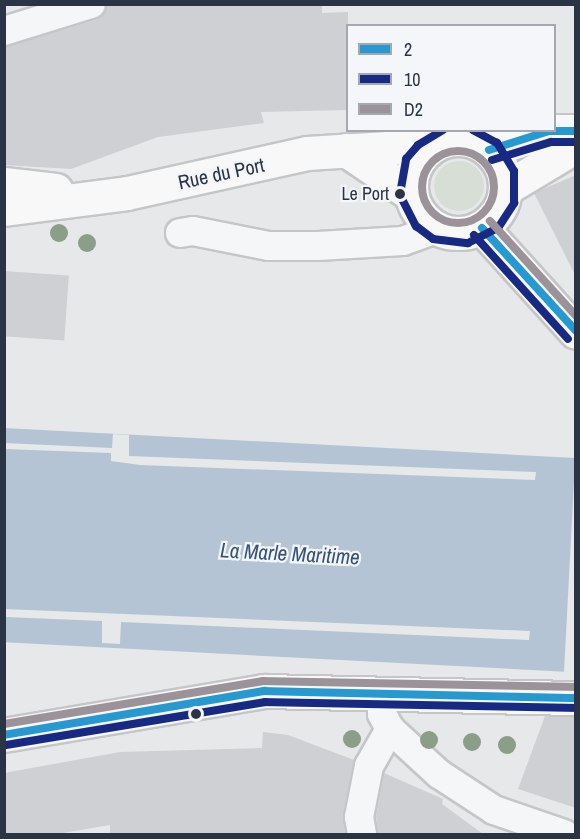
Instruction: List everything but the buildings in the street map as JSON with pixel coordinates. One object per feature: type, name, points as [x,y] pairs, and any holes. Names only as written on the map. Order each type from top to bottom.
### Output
[{"type":"main road","points":[[556,131],[576,131]]},
{"type":"main road","points":[[489,150],[546,132]]},
{"type":"main road","points":[[346,150],[411,194],[424,220],[436,229],[459,233],[482,228],[499,211],[506,188],[498,160],[489,150],[463,139],[435,145],[415,165],[411,194]]},
{"type":"main road","name":"Rue du Port","points":[[4,209],[97,197],[308,153],[435,145]]},
{"type":"main road","points":[[506,188],[576,146]]},
{"type":"main road","name":"Rue du Port","points":[[4,184],[97,197]]},
{"type":"main road","points":[[482,228],[576,332]]},
{"type":"main road","points":[[4,735],[264,691],[576,698]]},
{"type":"street","points":[[4,31],[91,4]]},
{"type":"street","points":[[180,233],[193,231],[269,246],[318,246],[403,241],[436,229]]},
{"type":"street","points":[[381,692],[382,714],[390,729],[439,774],[494,810],[564,834]]},
{"type":"street","points":[[362,834],[358,818],[369,766],[390,729]]},
{"type":"shaded area","points":[[459,161],[477,168],[484,186],[477,204],[459,211],[441,204],[434,186],[441,168]]},
{"type":"water","name":"La Marle Maritime","points":[[4,428],[575,458],[564,672],[4,642]]},
{"type":"pier","points":[[113,434],[129,435],[129,456],[536,472],[535,480],[140,465],[111,461],[111,453],[5,449],[5,443],[112,448]]},
{"type":"pier","points":[[5,609],[530,631],[529,640],[121,622],[120,644],[102,643],[102,621],[5,617]]},
{"type":"transit line","name":"2","points":[[556,131],[576,131]]},
{"type":"transit line","name":"10","points":[[400,194],[406,159],[418,145],[440,132]]},
{"type":"transit line","name":"10","points":[[401,197],[416,226],[433,239],[468,243],[498,228],[514,203],[514,171],[497,143],[477,132]]},
{"type":"transit line","name":"2","points":[[489,150],[546,132]]},
{"type":"transit line","name":"10","points":[[492,160],[551,142],[576,142]]},
{"type":"transit line","name":"D2","points":[[458,151],[478,157],[488,167],[494,187],[488,207],[478,217],[458,223],[438,217],[428,207],[422,187],[428,167],[438,157],[458,151]]},
{"type":"transit line","name":"D2","points":[[490,221],[576,316]]},
{"type":"transit line","name":"2","points":[[482,228],[576,331]]},
{"type":"transit line","name":"10","points":[[474,235],[568,339]]},
{"type":"transit line","name":"D2","points":[[4,724],[263,681],[576,687]]},
{"type":"transit line","name":"2","points":[[4,735],[264,691],[576,698]]},
{"type":"transit line","name":"10","points":[[6,745],[265,702],[576,708]]},
{"type":"place","name":"Le Port","points":[[400,194]]}]
